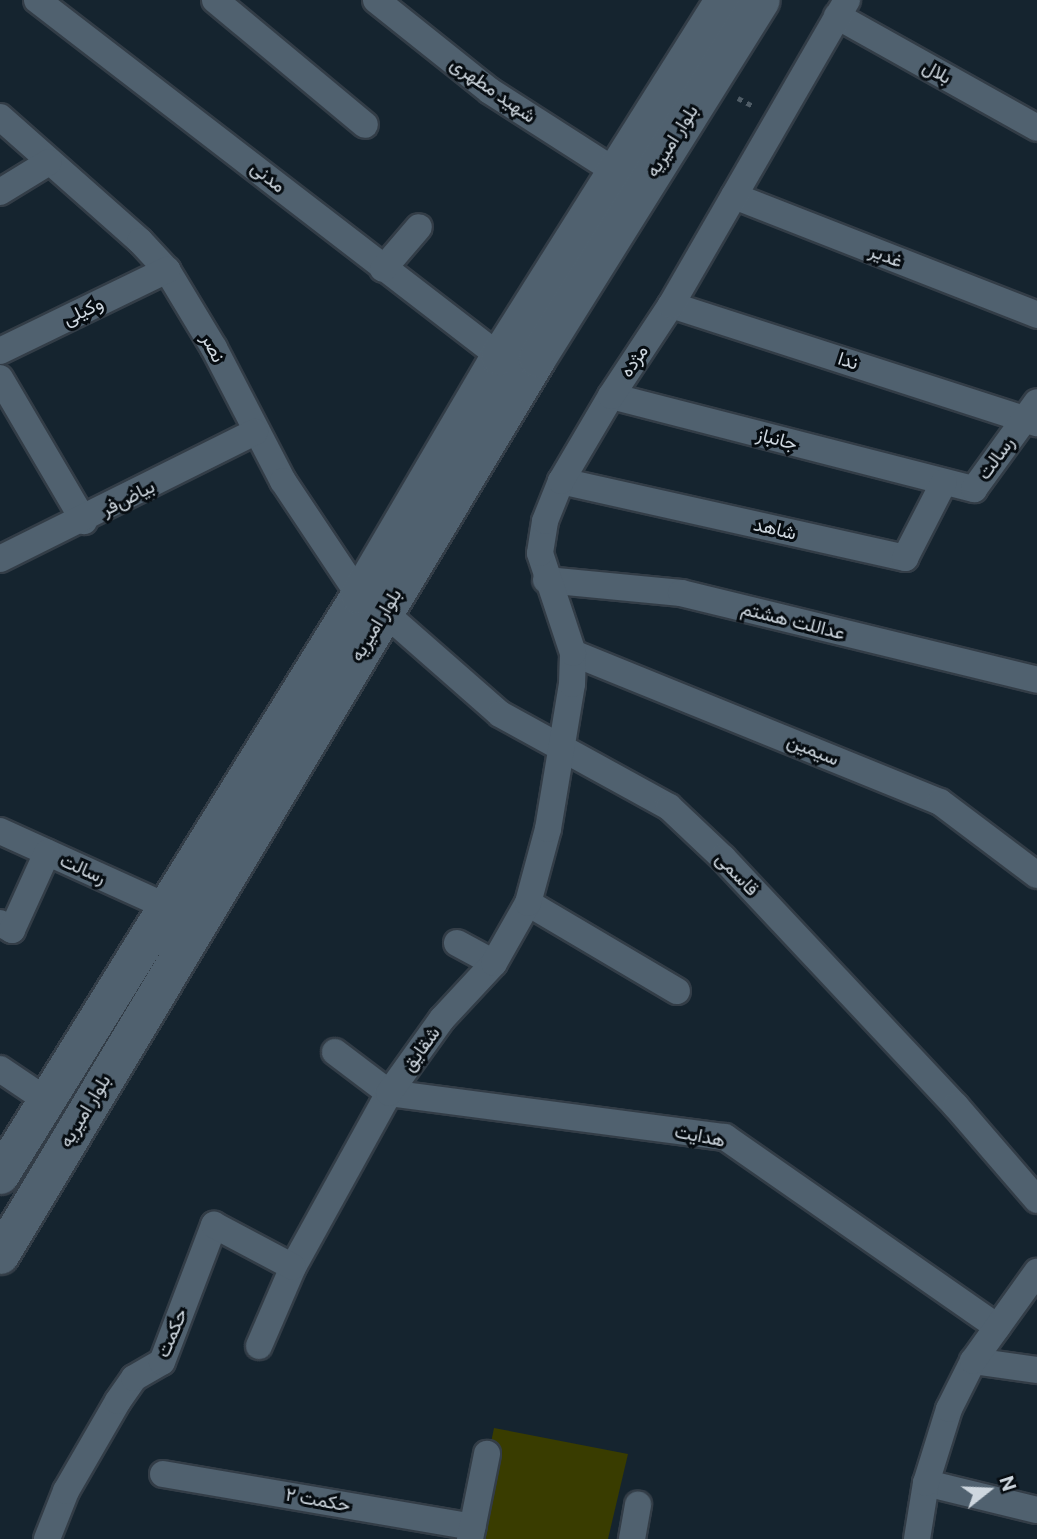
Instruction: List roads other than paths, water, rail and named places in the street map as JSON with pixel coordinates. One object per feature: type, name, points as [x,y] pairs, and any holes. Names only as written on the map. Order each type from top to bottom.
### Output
[{"type":"street","name":"مدنی","points":[[37,0],[499,356]]},
{"type":"street","points":[[215,0],[365,125]]},
{"type":"street","name":"شهید مطهری","points":[[376,0],[490,91],[616,172]]},
{"type":"street","name":"بلوار امیریه","points":[[0,1175],[165,906],[372,603],[761,0]]},
{"type":"street","name":"بلوار امیریه","points":[[0,1255],[372,603],[499,356],[616,172],[711,4]]},
{"type":"street","name":"مژده","points":[[561,749],[569,716],[573,653],[546,580],[540,541],[561,481],[611,396],[671,305],[842,8]]},
{"type":"street","name":"بلال","points":[[842,8],[1037,128]]},
{"type":"street","name":"نصر","points":[[0,117],[140,241],[167,270],[214,348],[255,432],[372,603]]},
{"type":"street","points":[[0,192],[49,162]]},
{"type":"street","name":"غدیر","points":[[734,197],[1037,315]]},
{"type":"street","points":[[383,269],[419,227]]},
{"type":"street","name":"وکیلی","points":[[0,351],[167,270]]},
{"type":"street","name":"ندا","points":[[671,305],[1033,414]]},
{"type":"street","points":[[5,395],[83,521]]},
{"type":"street","name":"جانباز","points":[[611,396],[944,482]]},
{"type":"street","name":"رسالت","points":[[944,482],[974,489],[1033,414]]},
{"type":"street","name":"بیاض‌فر","points":[[0,559],[83,521],[255,432]]},
{"type":"street","name":"شاهد","points":[[561,481],[905,558],[944,482]]},
{"type":"street","name":"عداللت هشتم","points":[[546,580],[681,593],[1037,680]]},
{"type":"street","name":"قاسمی","points":[[372,603],[500,715],[561,749],[605,768],[669,807],[723,858],[956,1106],[1037,1200]]},
{"type":"street","name":"سیمین","points":[[573,653],[940,802],[1037,875]]},
{"type":"street","name":"شقایق","points":[[259,1346],[293,1267],[389,1093],[442,1019],[494,963],[528,903],[548,829],[561,749]]},
{"type":"street","name":"رسالت","points":[[0,831],[165,906]]},
{"type":"street","points":[[0,923],[12,930],[47,853]]},
{"type":"street","points":[[528,903],[677,991]]},
{"type":"street","points":[[457,943],[494,963]]},
{"type":"street","points":[[335,1052],[389,1093]]},
{"type":"street","points":[[0,1069],[46,1100]]},
{"type":"street","name":"هدایت","points":[[389,1093],[725,1138],[997,1327]]},
{"type":"street","name":"حکمت","points":[[47,1539],[66,1491],[118,1401],[134,1378],[162,1362],[214,1225],[293,1267]]},
{"type":"street","points":[[917,1539],[926,1483],[949,1409],[973,1360],[1037,1272]]},
{"type":"street","points":[[973,1360],[1037,1370]]},
{"type":"street","points":[[472,1533],[488,1454]]},
{"type":"street","name":"حکمت ۲","points":[[163,1474],[472,1533]]},
{"type":"street","points":[[926,1483],[1037,1510]]},
{"type":"street","points":[[632,1539],[638,1505]]}]
